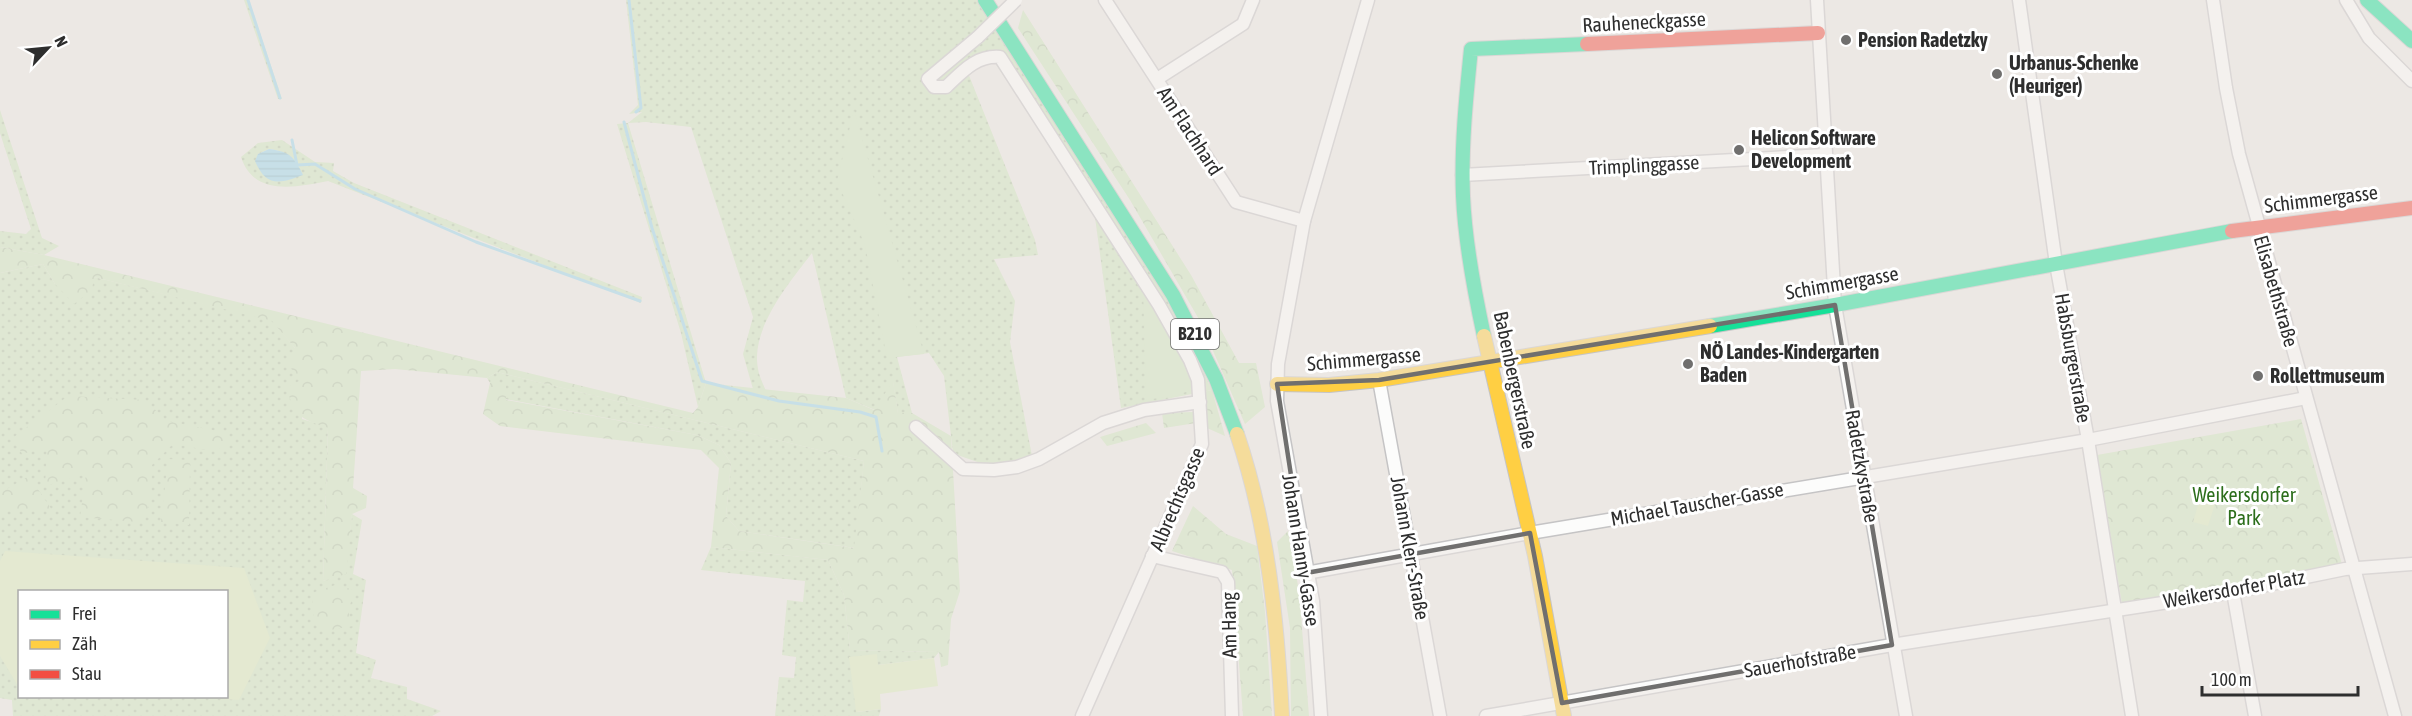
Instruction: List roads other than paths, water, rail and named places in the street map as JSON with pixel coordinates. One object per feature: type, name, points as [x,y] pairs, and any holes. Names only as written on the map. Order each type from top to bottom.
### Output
[{"type":"street","name":"B210","points":[[985,0],[1166,282],[1199,342],[1219,387],[1244,457],[1266,548],[1276,615],[1282,716]]},
{"type":"street","name":"Albrechtsgasse","points":[[1016,0],[978,37],[928,79],[934,87],[946,87],[967,66],[987,56],[1000,57],[1160,305],[1190,360],[1198,380],[1202,444],[1082,716]]},
{"type":"street","name":"Am Flachhard","points":[[1105,0],[1236,202],[1304,221]]},
{"type":"street","points":[[1157,79],[1243,24],[1253,0]]},
{"type":"street","points":[[1277,384],[1285,319],[1304,221],[1368,0]]},
{"type":"street","name":"Radetzkystraße","points":[[1817,0],[1835,305],[1906,716]]},
{"type":"street","name":"Habsburgerstraße","points":[[2019,0],[2056,264],[2088,440],[2132,716]]},
{"type":"street","name":"Elisabethstraße","points":[[2213,0],[2236,143],[2395,716]]},
{"type":"street","points":[[2346,0],[2358,22],[2380,50],[2412,81]]},
{"type":"street","points":[[2358,22],[2372,2],[2412,41]]},
{"type":"street","name":"Rauheneckgasse","points":[[1471,49],[1818,33]]},
{"type":"street","name":"Babenbergerstraße","points":[[1471,49],[1463,129],[1462,175],[1465,218],[1488,362],[1530,533],[1563,709]]},
{"type":"street","name":"Trimplinggasse","points":[[1462,175],[1825,155]]},
{"type":"street","name":"Schimmergasse","points":[[1277,384],[1329,385],[1379,380],[1835,305],[2258,226],[2412,208]]},
{"type":"street","name":"Johann Klerr-Straße","points":[[1379,380],[1440,716]]},
{"type":"street","name":"Johann Hanny-Gasse","points":[[1277,384],[1277,401],[1312,601],[1321,716]]},
{"type":"street","points":[[2088,440],[2306,398]]},
{"type":"street","points":[[916,427],[963,469],[994,470],[1017,467],[1039,459],[1103,423],[1144,410],[1200,402]]},
{"type":"street","name":"Michael Tauscher-Gasse","points":[[1306,573],[1864,476],[2088,440]]},
{"type":"street","name":"Am Hang","points":[[1152,556],[1222,572],[1228,582],[1232,716]]},
{"type":"street","points":[[2354,569],[2412,564]]},
{"type":"street","name":"Weikersdorfer Platz","points":[[2115,609],[2233,592],[2354,569]]},
{"type":"street","points":[[2233,592],[2255,716]]},
{"type":"street","name":"Sauerhofstraße","points":[[1486,716],[1563,709],[1892,645],[2115,609]]},
{"type":"water","points":[[269,149],[291,156],[303,175],[280,181],[269,179],[255,161],[258,154]]},
{"type":"waterway","points":[[248,0],[280,98]]},
{"type":"waterway","points":[[629,0],[641,108],[636,112]]},
{"type":"waterway","points":[[624,122],[652,228],[702,381],[779,401],[860,412],[876,417],[882,451]]},
{"type":"waterway","points":[[292,140],[297,165],[315,164],[355,189],[476,242],[640,301]]},
{"type":"place","name":"Pension Radetzky","points":[[1846,40]]},
{"type":"place","name":"Urbanus-Schenke (Heuriger)","points":[[1997,74]]},
{"type":"place","name":"Helicon Software Development","points":[[1739,150]]},
{"type":"place","name":"NÖ Landes-Kindergarten Baden","points":[[1688,364]]},
{"type":"place","name":"Rollettmuseum","points":[[2258,376]]},
{"type":"park label","name":"Weikersdorfer Park","points":[[2244,506]]}]
